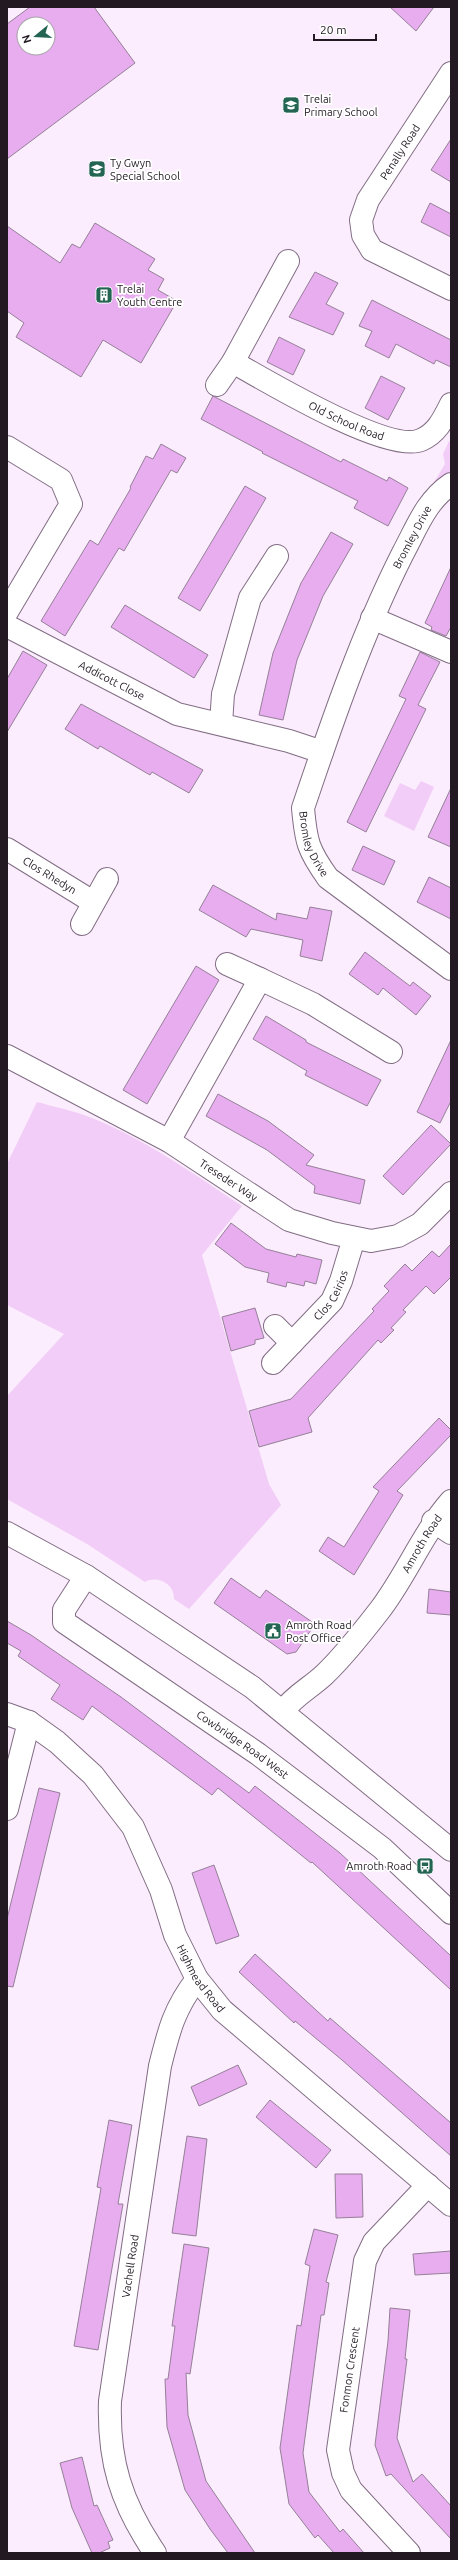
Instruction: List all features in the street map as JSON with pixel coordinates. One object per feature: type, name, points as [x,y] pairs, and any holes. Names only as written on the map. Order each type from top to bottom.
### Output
[{"type":"main road","name":"Penally Road","points":[[451,73],[368,200],[361,220],[363,235],[372,250],[451,289]]},
{"type":"main road","points":[[217,385],[233,362],[288,261]]},
{"type":"main road","name":"Old School Road","points":[[233,362],[320,411],[398,442],[420,441],[438,429],[451,404]]},
{"type":"main road","points":[[7,447],[61,480],[71,504],[7,612]]},
{"type":"main road","name":"Bromley Drive","points":[[451,484],[428,505],[372,618],[322,752],[303,808],[305,839],[315,860],[328,878],[451,969]]},
{"type":"main road","points":[[221,724],[223,694],[250,598],[277,556]]},
{"type":"main road","points":[[372,618],[451,652]]},
{"type":"main road","name":"Addicott Close","points":[[7,626],[177,714],[289,741],[322,752]]},
{"type":"main road","name":"Clos Rhedyn","points":[[7,849],[93,902]]},
{"type":"main road","points":[[82,924],[106,879]]},
{"type":"main road","points":[[228,964],[313,1004],[391,1052]]},
{"type":"main road","points":[[169,1141],[260,979]]},
{"type":"main road","name":"Treseder Way","points":[[7,1056],[169,1141],[289,1220],[370,1241],[398,1236],[420,1224],[451,1193]]},
{"type":"main road","name":"Clos Ceirios","points":[[273,1363],[332,1301],[341,1281],[354,1238]]},
{"type":"main road","points":[[275,1326],[292,1343]]},
{"type":"main road","name":"Amroth Road","points":[[283,1711],[292,1699],[303,1693],[324,1675],[380,1610],[433,1521],[451,1501]]},
{"type":"main road","points":[[433,1521],[451,1534]]},
{"type":"main road","points":[[7,1533],[86,1576],[239,1679],[283,1711],[451,1850]]},
{"type":"main road","name":"Cowbridge Road West","points":[[86,1576],[64,1610],[64,1622],[258,1754],[382,1848],[451,1913]]},
{"type":"main road","name":"Highmead Road","points":[[7,1714],[29,1722],[57,1742],[93,1775],[133,1827],[161,1890],[175,1935],[197,1979],[228,2015],[451,2205]]},
{"type":"main road","points":[[7,1809],[29,1722]]},
{"type":"main road","name":"Vachell Road","points":[[155,2553],[131,2514],[120,2486],[110,2443],[110,2401],[160,2066],[171,2022],[184,1996],[197,1979]]},
{"type":"main road","name":"Fonmon Crescent","points":[[409,2553],[351,2490],[343,2473],[338,2450],[366,2261],[374,2242],[428,2185]]},
{"type":"shaded area","points":[[449,441],[451,443],[451,473],[430,489],[445,464],[443,454]]},
{"type":"shaded area","points":[[421,781],[434,787],[414,831],[384,816],[400,783],[415,790]]},
{"type":"shaded area","points":[[37,1102],[72,1111],[112,1127],[151,1147],[242,1206],[202,1255],[269,1484],[281,1505],[189,1609],[174,1599],[172,1589],[164,1582],[160,1580],[150,1580],[145,1582],[87,1544],[7,1499],[7,1396],[64,1334],[7,1305],[7,1164]]},
{"type":"building","points":[[30,7],[94,7],[135,63],[7,159],[7,24],[16,17],[16,56],[56,56],[56,16],[18,16]]},
{"type":"building","points":[[390,7],[434,7],[416,31]]},
{"type":"building","points":[[451,139],[451,182],[431,170]]},
{"type":"building","points":[[430,203],[451,214],[451,237],[421,222]]},
{"type":"building","name":"Trelai Youth Centre","points":[[95,223],[155,259],[148,270],[164,279],[158,290],[177,301],[141,363],[103,340],[81,377],[16,337],[24,323],[7,311],[7,226],[60,263],[72,244],[80,248]]},
{"type":"building","points":[[315,272],[338,283],[326,304],[344,313],[333,335],[289,317]]},
{"type":"building","points":[[372,300],[451,340],[451,367],[436,360],[434,364],[396,344],[389,358],[365,346],[372,331],[359,326]]},
{"type":"building","points":[[279,337],[305,350],[293,375],[267,362]]},
{"type":"building","points":[[381,376],[405,388],[388,420],[365,408]]},
{"type":"building","points":[[213,396],[341,462],[343,459],[387,481],[389,477],[408,488],[388,526],[354,508],[358,501],[262,453],[263,452],[201,419]]},
{"type":"building","points":[[161,444],[186,458],[177,473],[171,470],[124,551],[119,548],[65,636],[41,621],[90,540],[98,545],[131,488],[130,487],[146,456],[153,459]]},
{"type":"building","points":[[245,486],[266,498],[200,611],[178,598]]},
{"type":"building","points":[[331,532],[353,544],[323,596],[297,660],[283,720],[259,715],[273,653],[301,583]]},
{"type":"building","points":[[451,567],[451,627],[446,636],[431,630],[432,627],[425,623]]},
{"type":"building","points":[[125,605],[208,655],[194,678],[111,627]]},
{"type":"building","points":[[23,651],[47,665],[7,732],[7,679]]},
{"type":"building","points":[[420,652],[440,662],[418,705],[426,709],[366,832],[347,822],[406,699],[399,696]]},
{"type":"building","points":[[81,704],[203,770],[189,793],[152,772],[150,775],[100,746],[98,749],[65,729]]},
{"type":"building","points":[[451,788],[451,847],[428,837]]},
{"type":"building","points":[[363,846],[395,861],[384,885],[352,870]]},
{"type":"building","points":[[429,877],[451,888],[451,919],[417,902]]},
{"type":"building","points":[[213,885],[276,920],[277,913],[307,919],[310,907],[332,911],[322,961],[300,956],[303,940],[251,929],[246,937],[199,910]]},
{"type":"building","points":[[365,952],[410,986],[413,982],[431,996],[416,1015],[383,988],[378,995],[349,974]]},
{"type":"building","points":[[196,966],[219,980],[147,1104],[123,1090]]},
{"type":"building","points":[[266,1016],[306,1040],[306,1042],[381,1080],[367,1106],[305,1075],[307,1071],[253,1039]]},
{"type":"building","points":[[451,1040],[451,1101],[440,1123],[417,1112]]},
{"type":"building","points":[[218,1094],[268,1121],[314,1155],[306,1165],[365,1180],[360,1204],[314,1193],[315,1186],[267,1150],[206,1116]]},
{"type":"building","points":[[431,1125],[451,1144],[403,1195],[383,1176]]},
{"type":"building","points":[[231,1223],[266,1249],[296,1257],[297,1254],[322,1260],[316,1284],[305,1281],[304,1286],[287,1282],[286,1287],[267,1282],[269,1273],[245,1267],[215,1244]]},
{"type":"building","points":[[451,1244],[451,1277],[434,1294],[426,1286],[403,1310],[406,1312],[391,1328],[394,1330],[381,1343],[378,1340],[308,1418],[312,1432],[259,1447],[249,1411],[291,1399],[374,1311],[372,1309],[389,1291],[384,1286],[405,1264],[412,1271],[432,1251],[439,1257]]},
{"type":"building","points":[[255,1308],[264,1338],[255,1340],[255,1344],[231,1351],[222,1317]]},
{"type":"building","points":[[439,1418],[451,1430],[451,1435],[397,1491],[403,1495],[354,1575],[319,1551],[328,1537],[344,1547],[379,1491],[373,1487]]},
{"type":"building","points":[[231,1578],[260,1598],[266,1590],[315,1624],[296,1652],[287,1654],[214,1603]]},
{"type":"building","points":[[429,1589],[451,1592],[451,1615],[427,1613]]},
{"type":"building","points":[[7,1621],[31,1635],[121,1697],[249,1793],[255,1786],[340,1853],[451,1956],[451,1990],[312,1862],[311,1863],[218,1788],[212,1795],[92,1706],[83,1720],[51,1699],[60,1685],[18,1656],[21,1651],[7,1643]]},
{"type":"building","points":[[39,1788],[60,1793],[13,1987],[7,1986],[7,1919]]},
{"type":"building","points":[[214,1865],[239,1936],[216,1944],[192,1873]]},
{"type":"building","points":[[255,1954],[328,2021],[330,2018],[451,2123],[451,2156],[342,2060],[295,2021],[294,2023],[239,1972]]},
{"type":"building","points":[[238,2065],[247,2084],[199,2106],[191,2087]]},
{"type":"building","points":[[270,2100],[331,2150],[316,2168],[256,2117]]},
{"type":"building","points":[[109,2120],[132,2125],[118,2204],[123,2204],[98,2350],[74,2346],[101,2188],[97,2187]]},
{"type":"building","points":[[187,2136],[207,2139],[196,2236],[172,2233]]},
{"type":"building","points":[[335,2174],[362,2174],[363,2217],[336,2218]]},
{"type":"building","points":[[314,2229],[338,2235],[326,2282],[329,2283],[324,2315],[321,2315],[303,2453],[309,2492],[340,2532],[343,2529],[364,2553],[334,2553],[318,2535],[315,2538],[289,2504],[280,2448],[297,2325],[301,2326],[310,2266],[305,2264]]},
{"type":"building","points":[[184,2244],[209,2248],[190,2374],[186,2373],[188,2415],[206,2481],[255,2553],[228,2553],[210,2529],[185,2490],[167,2427],[165,2379],[168,2379],[175,2326],[172,2326]]},
{"type":"building","points":[[451,2251],[451,2273],[415,2275],[413,2254]]},
{"type":"building","points":[[390,2308],[410,2310],[405,2359],[407,2359],[397,2438],[413,2482],[422,2474],[451,2506],[451,2539],[391,2474],[386,2476],[375,2445],[388,2341]]},
{"type":"building","points":[[82,2457],[94,2506],[97,2505],[113,2540],[108,2542],[110,2548],[99,2553],[92,2553],[72,2508],[60,2463]]},
{"type":"place","name":"Trelai Primary School","points":[[291,105]]},
{"type":"place","name":"Ty Gwyn Special School","points":[[97,169]]},
{"type":"place","name":"Trelai Youth Centre","points":[[104,295]]},
{"type":"place","name":"Amroth Road Post Office","points":[[273,1631]]},
{"type":"place","name":"Amroth Road","points":[[425,1866]]}]
